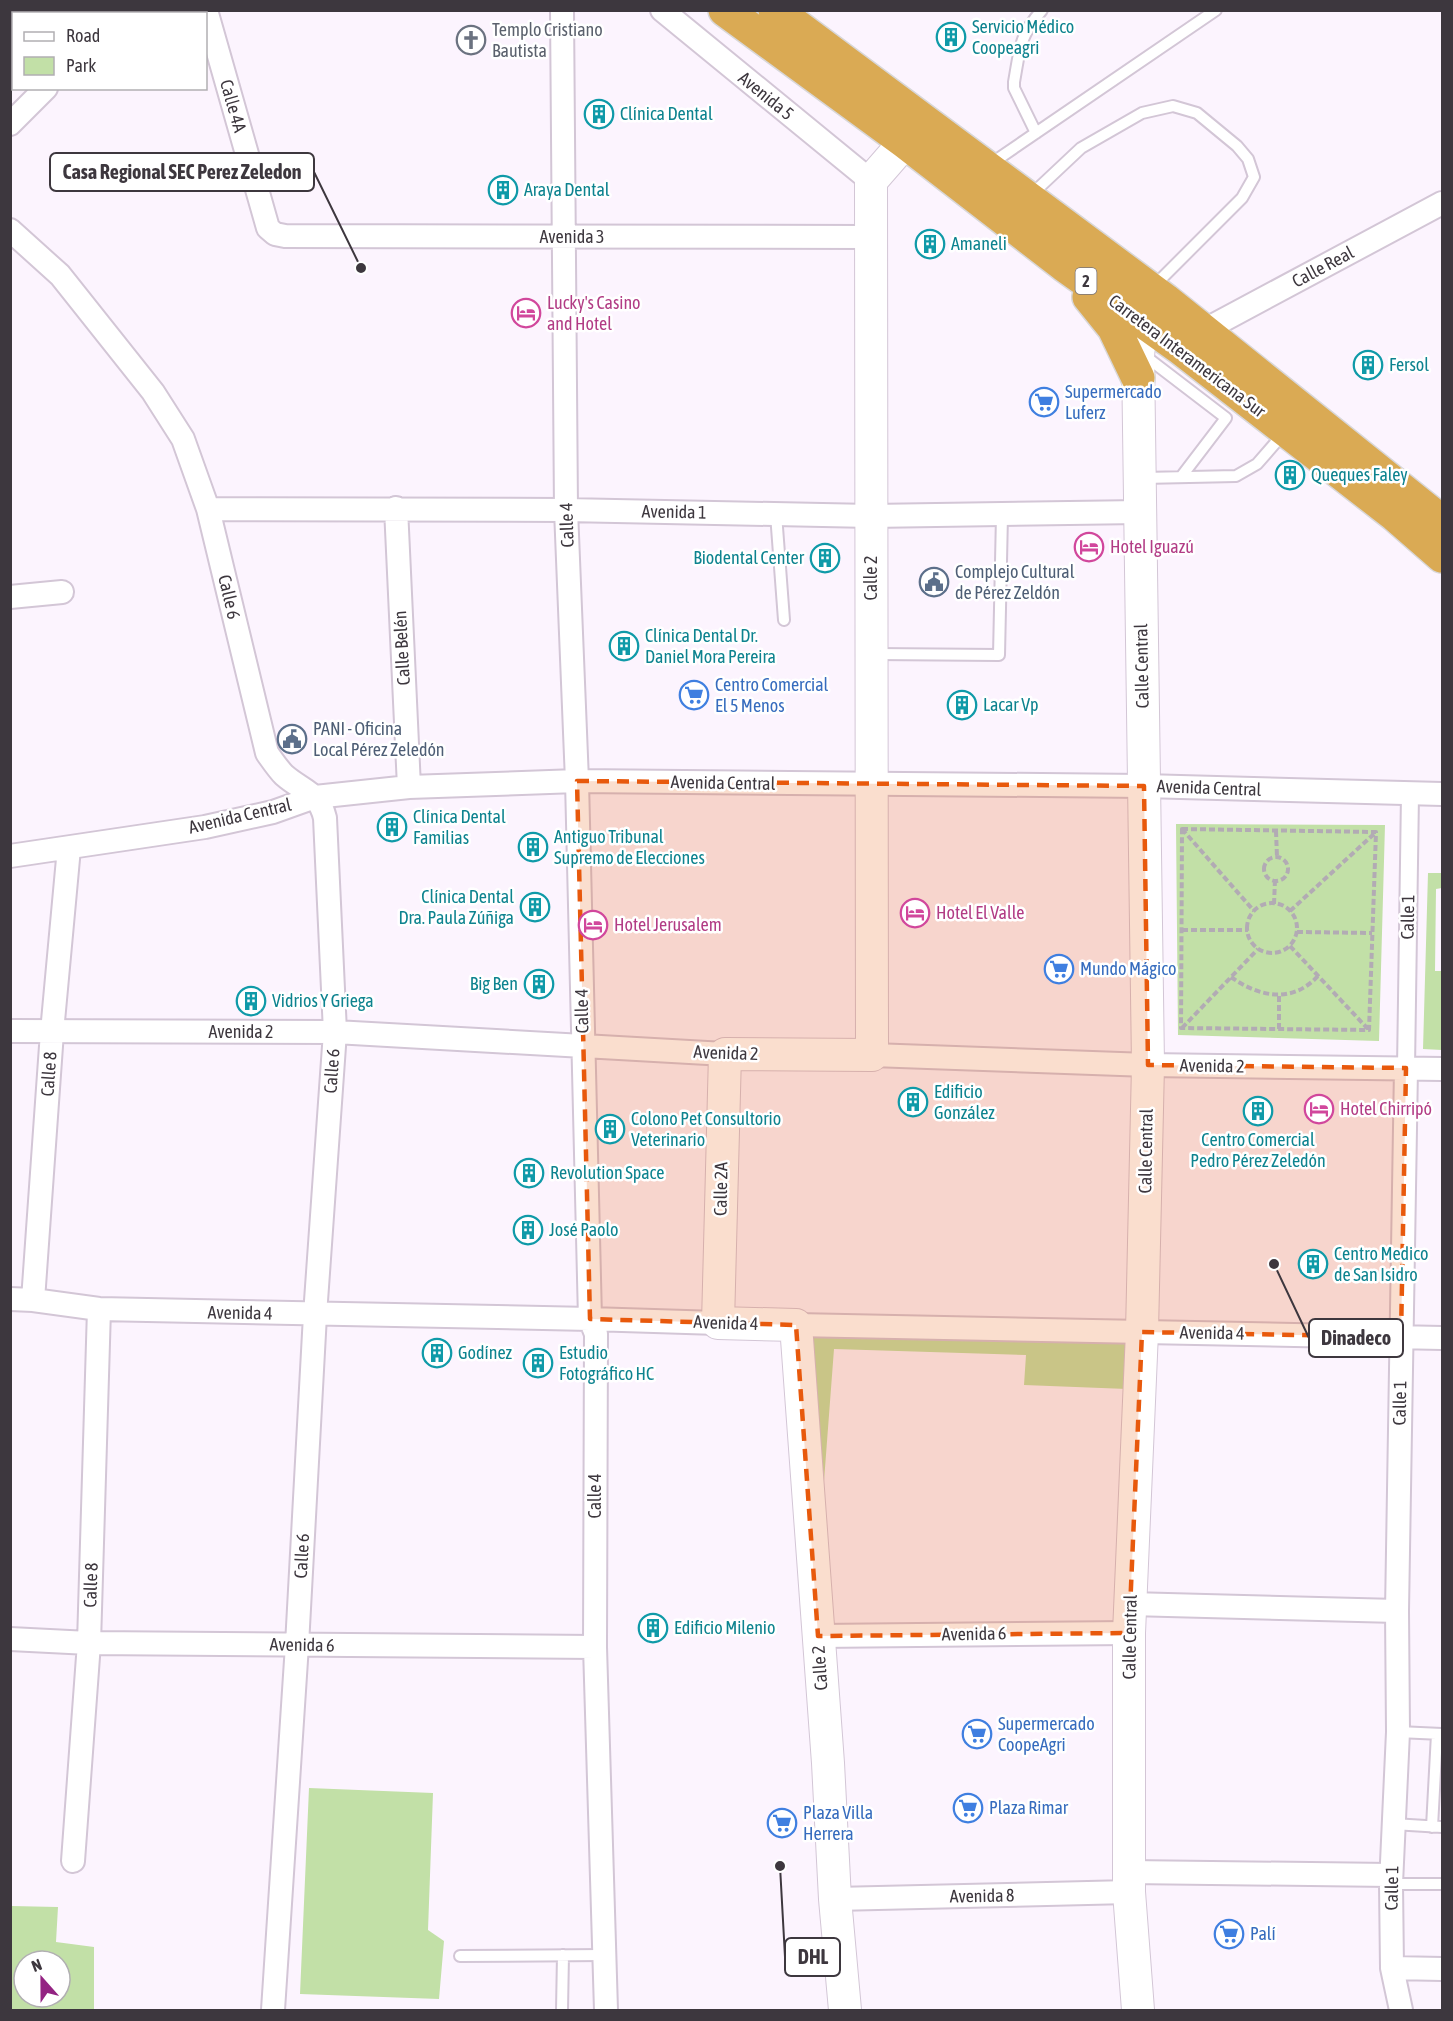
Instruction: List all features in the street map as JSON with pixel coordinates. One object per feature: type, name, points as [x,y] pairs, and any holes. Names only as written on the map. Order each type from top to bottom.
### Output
[{"type":"highway","name":"Carretera Interamericana Sur","points":[[725,10],[913,130],[986,166],[1027,198],[1147,329],[1203,331],[1443,522]]},
{"type":"highway","name":"Carretera Interamericana Sur","points":[[775,10],[1064,265],[1147,329],[1179,347],[1443,555]]},
{"type":"highway","points":[[1064,265],[1114,328],[1147,329]]},
{"type":"main road","points":[[871,181],[913,130]]},
{"type":"main road","name":"Calle 2","points":[[871,181],[872,1055]]},
{"type":"main road","name":"Calle Central","points":[[1138,2010],[1129,1882],[1130,1618],[1142,1332],[1148,1065],[1140,512],[1147,329]]},
{"type":"main road","name":"Avenida 2","points":[[724,1054],[872,1055]]},
{"type":"main road","name":"Calle 2A","points":[[718,1323],[724,1054]]},
{"type":"main road","name":"Avenida 4","points":[[718,1323],[796,1325]]},
{"type":"main road","name":"Calle 2","points":[[796,1325],[835,1899],[845,2010]]},
{"type":"street","name":"Calle 4","points":[[562,10],[566,510],[577,782],[590,1318],[596,1334],[595,1647],[606,2010]]},
{"type":"street","name":"Avenida 5","points":[[662,10],[871,181]]},
{"type":"street","name":"Calle 4A","points":[[207,14],[268,228],[275,234]]},
{"type":"street","points":[[10,124],[44,90]]},
{"type":"street","name":"Calle Real","points":[[1203,331],[1443,203]]},
{"type":"street","name":"Calle 6","points":[[10,230],[60,275],[153,392],[183,439],[208,509],[267,753],[284,775],[315,797],[322,807],[325,818],[335,1032],[315,1315],[297,1646],[273,2010]]},
{"type":"street","name":"Avenida 3","points":[[275,234],[285,236],[870,237]]},
{"type":"street","name":"Avenida 1","points":[[208,509],[396,508],[871,516],[1140,512]]},
{"type":"street","name":"Calle Belén","points":[[396,508],[409,787]]},
{"type":"street","points":[[10,597],[62,592]]},
{"type":"street","name":"Avenida Central","points":[[10,856],[205,827],[273,812],[315,797],[409,787],[577,782],[1144,786],[1443,794]]},
{"type":"street","name":"Calle 1","points":[[1401,2010],[1392,1968],[1391,1880],[1398,1732],[1397,1611],[1410,794]]},
{"type":"street","name":"Calle 8","points":[[33,1300],[52,1032],[69,848]]},
{"type":"street","name":"Avenida 2","points":[[10,1031],[335,1032],[724,1054]]},
{"type":"street","name":"Avenida 2","points":[[872,1055],[1148,1065],[1443,1069]]},
{"type":"street","name":"Avenida 4","points":[[10,1299],[99,1309],[315,1315],[590,1318],[718,1323]]},
{"type":"street","name":"Calle 8","points":[[73,1861],[89,1643],[99,1309]]},
{"type":"street","name":"Avenida 4","points":[[796,1325],[1443,1338]]},
{"type":"street","name":"Avenida 6","points":[[818,1636],[1130,1618],[1397,1611]]},
{"type":"street","name":"Avenida 6","points":[[10,1639],[89,1643],[297,1646],[595,1647]]},
{"type":"street","name":"Avenida 8","points":[[835,1899],[1129,1882],[1391,1880]]},
{"type":"street","points":[[1392,1968],[1443,1970]]},
{"type":"lane","points":[[1036,133],[1014,88],[1014,82],[1023,36],[1042,10]]},
{"type":"lane","points":[[986,166],[1216,10]]},
{"type":"lane","points":[[1027,198],[1081,148],[1142,113],[1173,106],[1197,113],[1237,146],[1248,159],[1254,177],[1242,198],[1147,329],[1226,418],[1181,477]]},
{"type":"lane","points":[[1140,478],[1236,476],[1257,464],[1286,431]]},
{"type":"lane","points":[[776,514],[784,620]]},
{"type":"lane","points":[[872,654],[999,656],[1002,515]]},
{"type":"lane","points":[[1393,1824],[1437,1827],[1440,1734],[1398,1732]]},
{"type":"lane","points":[[1391,1880],[1443,1884]]},
{"type":"lane","points":[[460,1956],[604,1955]]},
{"type":"lane","points":[[562,2010],[563,1956]]},
{"type":"path","points":[[1182,829],[1376,832]]},
{"type":"path","points":[[1182,829],[1254,911]]},
{"type":"path","points":[[1181,1028],[1182,829]]},
{"type":"path","points":[[1276,831],[1277,857]]},
{"type":"path","points":[[1290,911],[1376,832]]},
{"type":"path","points":[[1369,1030],[1376,832]]},
{"type":"path","points":[[1277,857],[1284,860],[1288,871],[1284,878],[1275,880],[1267,876],[1264,869],[1267,862],[1277,857]]},
{"type":"path","points":[[1274,904],[1275,880]]},
{"type":"path","points":[[1274,904],[1284,906],[1290,911],[1297,924],[1297,932],[1290,946],[1283,951],[1265,953],[1251,943],[1248,930],[1249,918],[1261,906],[1274,904]]},
{"type":"path","points":[[1182,930],[1248,930]]},
{"type":"path","points":[[1297,932],[1372,933]]},
{"type":"path","points":[[1290,946],[1369,1030]]},
{"type":"path","points":[[1181,1028],[1258,949]]},
{"type":"path","points":[[1231,977],[1263,994],[1279,996],[1300,990],[1318,976]]},
{"type":"path","points":[[1279,996],[1279,1029]]},
{"type":"path","points":[[1181,1028],[1369,1030]]},
{"type":"highlighted area","points":[[577,781],[1144,786],[1148,1065],[1406,1068],[1401,1337],[1142,1332],[1129,1633],[818,1636],[796,1325],[590,1319]]},
{"type":"green space","points":[[1176,824],[1385,825],[1379,1041],[1178,1035]]},
{"type":"green space","points":[[1428,873],[1442,873],[1442,888],[1436,889],[1435,971],[1442,971],[1442,1050],[1423,1049]]},
{"type":"green space","points":[[811,1332],[1131,1341],[1127,1389],[1024,1385],[1026,1355],[834,1349],[824,1481]]},
{"type":"green space","points":[[309,1788],[433,1793],[428,1930],[444,1941],[439,1999],[300,1994]]},
{"type":"green space","points":[[11,1906],[58,1907],[56,1942],[94,1947],[94,2010],[11,2010]]},
{"type":"place","name":"Servicio Médico Coopeagri","points":[[951,37]]},
{"type":"place","name":"Templo Cristiano Bautista","points":[[471,40]]},
{"type":"place","name":"Clínica Dental","points":[[599,114]]},
{"type":"place","name":"Araya Dental","points":[[503,190]]},
{"type":"place","name":"Amaneli","points":[[930,244]]},
{"type":"place","name":"Casa Regional SEC Perez Zeledon","points":[[361,268]]},
{"type":"place","name":"Lucky's Casino and Hotel","points":[[526,313]]},
{"type":"place","name":"Fersol","points":[[1368,365]]},
{"type":"place","name":"Supermercado Luferz","points":[[1044,402]]},
{"type":"place","name":"Queques Faley","points":[[1290,475]]},
{"type":"place","name":"Hotel Iguazú","points":[[1089,547]]},
{"type":"place","name":"Biodental Center","points":[[825,558]]},
{"type":"place","name":"Complejo Cultural de Pérez Zeldón","points":[[934,582]]},
{"type":"place","name":"Clínica Dental Dr. Daniel Mora Pereira","points":[[624,646]]},
{"type":"place","name":"Centro Comercial El 5 Menos","points":[[694,695]]},
{"type":"place","name":"Lacar Vp","points":[[962,705]]},
{"type":"place","name":"PANI - Oficina Local Pérez Zeledón","points":[[292,739]]},
{"type":"place","name":"Clínica Dental Familias","points":[[392,827]]},
{"type":"place","name":"Antiguo Tribunal Supremo de Elecciones","points":[[533,847]]},
{"type":"place","name":"Clínica Dental Dra. Paula Zúñiga","points":[[535,907]]},
{"type":"place","name":"Hotel El Valle","points":[[915,913]]},
{"type":"place","name":"Hotel Jerusalem","points":[[593,925]]},
{"type":"place","name":"Mundo Mágico","points":[[1059,969]]},
{"type":"place","name":"Big Ben","points":[[539,984]]},
{"type":"place","name":"Vidrios Y Griega","points":[[251,1001]]},
{"type":"place","name":"Edificio González","points":[[913,1102]]},
{"type":"place","name":"Hotel Chirripó","points":[[1319,1109]]},
{"type":"place","name":"Centro Comercial Pedro Pérez Zeledón","points":[[1258,1111]]},
{"type":"place","name":"Colono Pet Consultorio Veterinario","points":[[610,1129]]},
{"type":"place","name":"Revolution Space","points":[[529,1173]]},
{"type":"place","name":"José Paolo","points":[[528,1230]]},
{"type":"place","name":"Dinadeco","points":[[1274,1264]]},
{"type":"place","name":"Centro Medico de San Isidro","points":[[1313,1264]]},
{"type":"place","name":"Godínez","points":[[437,1353]]},
{"type":"place","name":"Estudio Fotográfico HC","points":[[538,1363]]},
{"type":"place","name":"Edificio Milenio","points":[[653,1628]]},
{"type":"place","name":"Supermercado CoopeAgri","points":[[977,1734]]},
{"type":"place","name":"Plaza Rimar","points":[[968,1808]]},
{"type":"place","name":"Plaza Villa Herrera","points":[[782,1823]]},
{"type":"place","name":"DHL","points":[[780,1866]]},
{"type":"place","name":"Palí","points":[[1229,1934]]}]
